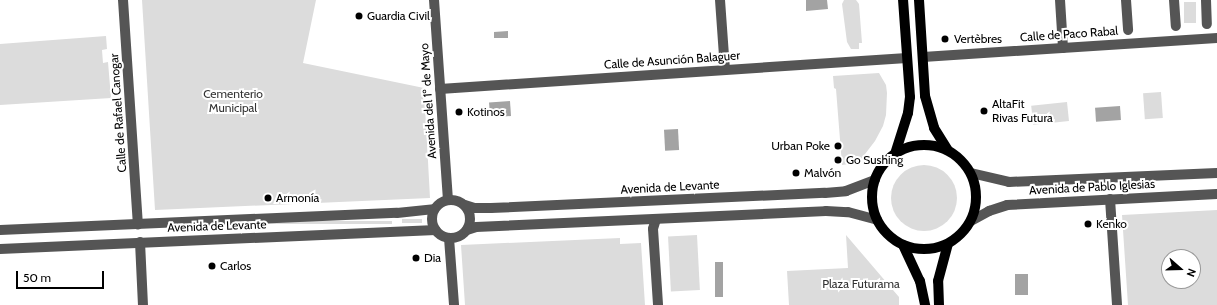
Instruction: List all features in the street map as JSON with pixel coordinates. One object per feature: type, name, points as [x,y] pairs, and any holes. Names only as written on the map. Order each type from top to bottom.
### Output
[{"type":"main road","points":[[895,154],[908,114],[910,97],[903,0]]},
{"type":"main road","points":[[919,0],[925,96],[934,128],[947,149]]},
{"type":"main road","points":[[934,145],[947,149],[960,159],[971,173],[976,188],[976,200],[971,221],[961,234],[948,244],[928,250],[903,245],[893,239],[877,220],[873,207],[872,193],[875,180],[886,161],[907,147],[934,145]]},
{"type":"main road","points":[[939,305],[938,281],[948,244]]},
{"type":"main road","points":[[903,245],[920,281],[925,305]]},
{"type":"street","name":"Calle de Rafael Canogar","points":[[123,0],[138,224]]},
{"type":"street","name":"Avenida del 1º de Mayo","points":[[434,0],[448,200]]},
{"type":"street","points":[[720,0],[725,70]]},
{"type":"street","points":[[1060,0],[1063,48]]},
{"type":"street","points":[[1126,0],[1128,30]]},
{"type":"street","points":[[1174,0],[1176,26]]},
{"type":"street","points":[[1206,0],[1207,24]]},
{"type":"street","name":"Calle de Paco Rabal","points":[[923,57],[1217,38]]},
{"type":"street","name":"Calle de Asunción Balaguer","points":[[440,89],[907,58]]},
{"type":"street","name":"Avenida de Pablo Iglesias","points":[[971,173],[1009,182],[1217,173]]},
{"type":"street","name":"Avenida de Levante","points":[[465,205],[475,208],[491,208],[825,193],[846,191],[875,180]]},
{"type":"street","name":"Avenida de Pablo Iglesias","points":[[971,221],[989,211],[1007,205],[1217,194]]},
{"type":"street","points":[[1110,199],[1117,305]]},
{"type":"street","points":[[467,230],[471,217],[465,205],[457,200],[448,200],[440,203],[434,209],[432,220],[436,230],[441,235],[449,238],[459,236],[467,230],[476,227],[826,210],[848,212],[877,220]]},
{"type":"street","name":"Avenida de Levante","points":[[0,230],[389,213],[434,209]]},
{"type":"street","points":[[656,219],[653,229],[658,305]]},
{"type":"street","name":"Avenida de Levante","points":[[0,249],[436,230]]},
{"type":"street","points":[[449,238],[454,305]]},
{"type":"street","points":[[140,242],[143,305]]},
{"type":"green space","name":"Cementerio Municipal","points":[[142,0],[316,0],[303,63],[424,88],[430,198],[155,210]]},
{"type":"green space","points":[[844,0],[856,0],[859,4],[862,43],[859,43],[859,49],[851,49],[847,42],[842,4]]},
{"type":"green space","points":[[1184,2],[1196,2],[1196,23],[1184,23]]},
{"type":"green space","points":[[106,36],[107,49],[102,50],[103,63],[108,62],[111,98],[0,105],[0,44]]},
{"type":"green space","points":[[879,73],[886,85],[887,93],[886,115],[883,126],[875,141],[862,158],[856,163],[842,165],[836,89],[834,88],[833,76]]},
{"type":"green space","points":[[1161,92],[1163,118],[1145,119],[1143,93]]},
{"type":"green space","points":[[1067,102],[1069,121],[1033,125],[1031,106]]},
{"type":"green space","points":[[918,165],[930,165],[937,167],[948,174],[955,185],[957,198],[955,211],[948,222],[937,229],[930,231],[918,231],[911,229],[900,222],[893,211],[891,204],[891,192],[893,185],[900,174],[911,167]]},
{"type":"green space","points":[[1217,210],[1217,305],[1128,305],[1122,215]]},
{"type":"green space","points":[[402,219],[422,219],[422,223],[402,223]]},
{"type":"green space","points":[[175,221],[392,221],[392,224],[175,224]]},
{"type":"green space","points":[[697,235],[700,290],[671,291],[668,237]]},
{"type":"green space","name":"Plaza Futurama","points":[[846,235],[899,297],[899,305],[789,305],[787,271],[848,268]]},
{"type":"green space","points":[[620,238],[620,244],[641,243],[645,305],[465,305],[461,245]]},
{"type":"shaded area","points":[[806,0],[827,0],[828,9],[806,11]]},
{"type":"shaded area","points":[[508,31],[508,38],[494,38],[494,32]]},
{"type":"shaded area","points":[[510,101],[511,116],[490,117],[489,102]]},
{"type":"shaded area","points":[[1120,106],[1121,120],[1096,122],[1095,108]]},
{"type":"shaded area","points":[[678,129],[679,150],[665,151],[664,130]]},
{"type":"shaded area","points":[[715,262],[723,262],[723,297],[715,297]]},
{"type":"shaded area","points":[[1015,274],[1028,274],[1028,295],[1015,295]]},
{"type":"place","name":"Guardia Civil","points":[[359,16]]},
{"type":"place","name":"Vertèbres","points":[[945,39]]},
{"type":"place","name":"AltaFit Rivas Futura","points":[[984,111]]},
{"type":"place","name":"Kotinos","points":[[459,112]]},
{"type":"place","name":"Urban Poke","points":[[838,146]]},
{"type":"place","name":"Go Sushing","points":[[838,160]]},
{"type":"place","name":"Malvón","points":[[796,173]]},
{"type":"place","name":"Armonía","points":[[268,198]]},
{"type":"place","name":"Kenko","points":[[1088,224]]},
{"type":"place","name":"Dia","points":[[416,258]]},
{"type":"place","name":"Carlos","points":[[212,266]]}]
